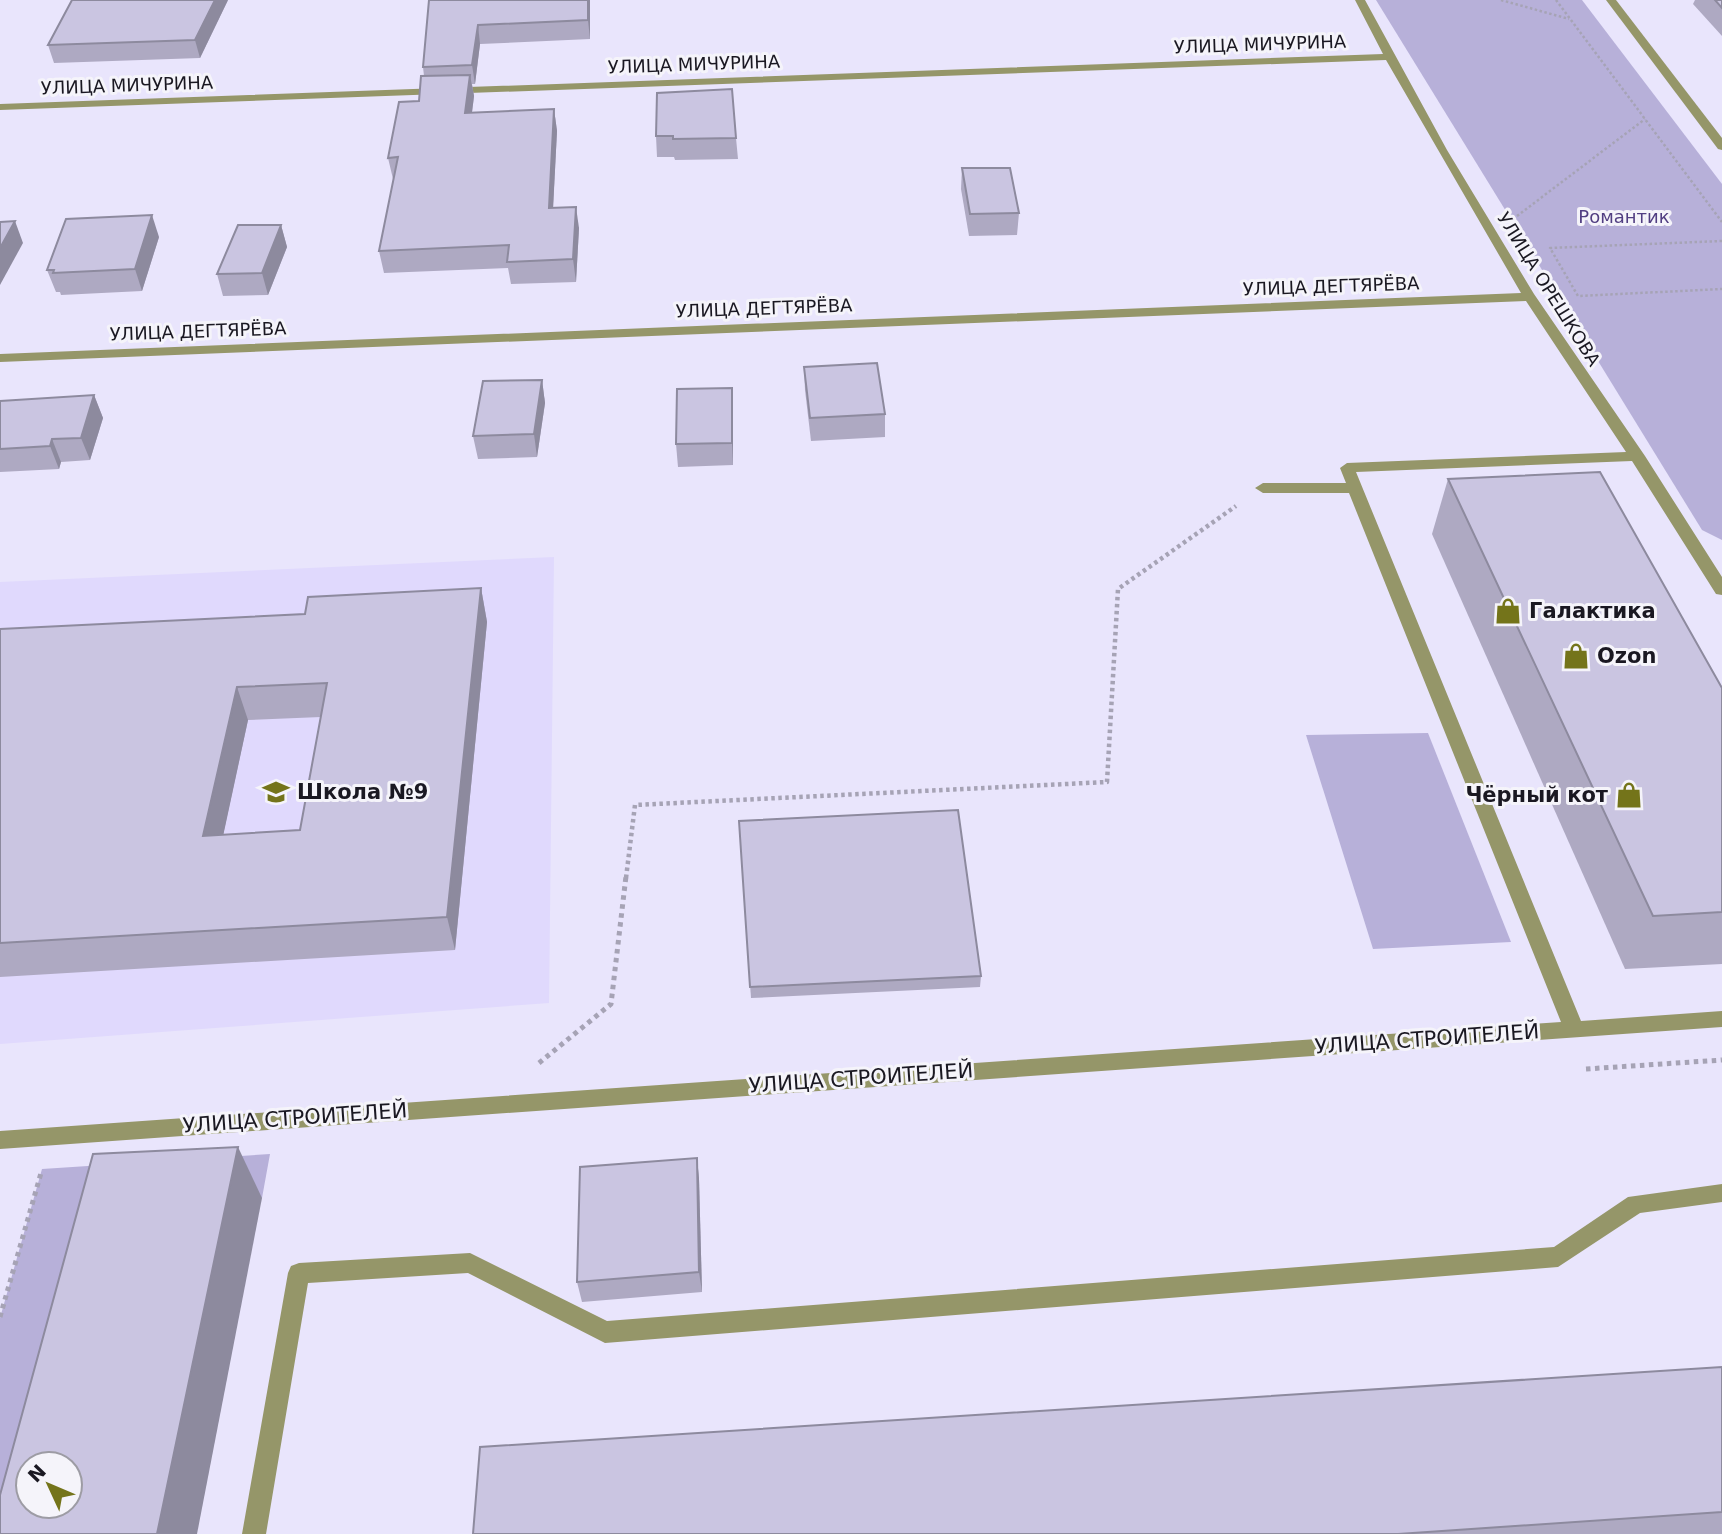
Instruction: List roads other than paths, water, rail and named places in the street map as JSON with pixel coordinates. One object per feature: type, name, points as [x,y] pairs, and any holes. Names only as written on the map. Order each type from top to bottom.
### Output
[{"type":"street","name":"УЛИЦА ОРЕШКОВА","points":[[1360,0],[1388,57],[1530,297],[1716,570],[1722,590]]},
{"type":"street","points":[[1611,0],[1722,146]]},
{"type":"street","name":"УЛИЦА МИЧУРИНА","points":[[0,107],[1388,57]]},
{"type":"street","name":"УЛИЦА ДЕГТЯРЁВА","points":[[0,358],[1530,297]]},
{"type":"street","points":[[1574,1029],[1347,468],[1638,457]]},
{"type":"street","points":[[1263,488],[1355,488]]},
{"type":"street","name":"УЛИЦА СТРОИТЕЛЕЙ","points":[[0,1140],[1722,1019]]},
{"type":"street","points":[[254,1534],[299,1273],[470,1263],[605,1332],[1558,1257],[1636,1204],[1722,1193]]},
{"type":"place","name":"Галактика","points":[[1508,611]]},
{"type":"place","name":"Ozon","points":[[1576,656]]},
{"type":"place","name":"Школа №9","points":[[276,792]]},
{"type":"place","name":"Чёрный кот","points":[[1629,795]]},
{"type":"park label","name":"Романтик","points":[[1624,216]]}]
